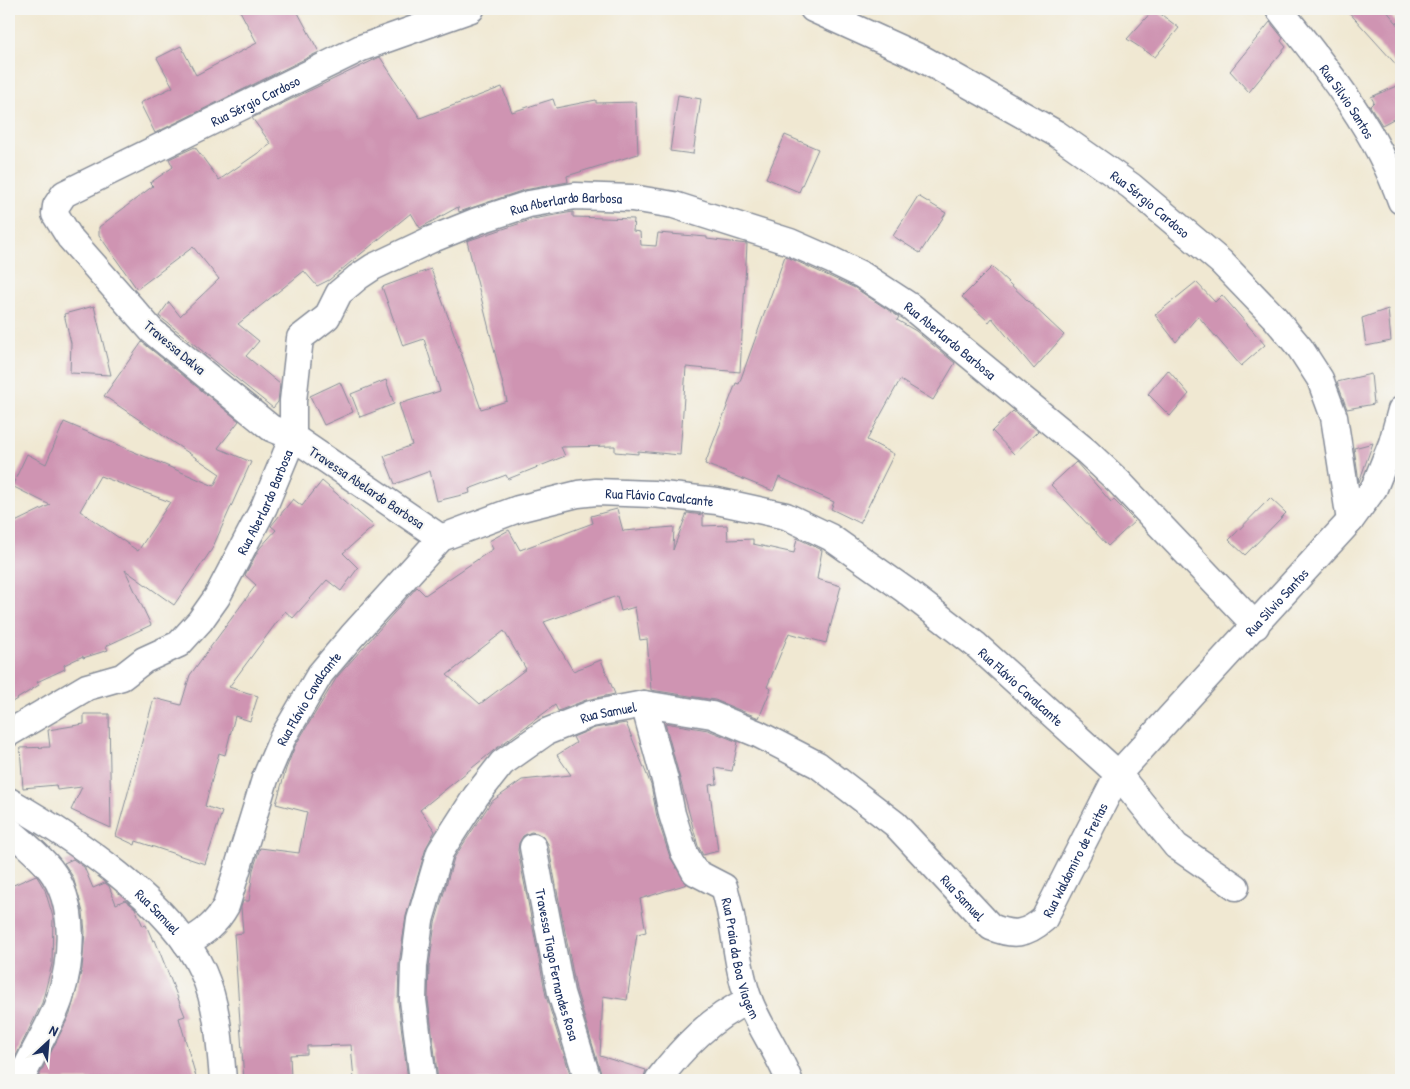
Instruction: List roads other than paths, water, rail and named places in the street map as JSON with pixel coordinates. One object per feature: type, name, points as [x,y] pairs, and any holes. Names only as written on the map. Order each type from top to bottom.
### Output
[{"type":"street","name":"Rua Sérgio Cardoso","points":[[55,214],[56,206],[64,194],[361,48],[471,9]]},
{"type":"street","name":"Rua Sérgio Cardoso","points":[[813,9],[921,58],[1057,134],[1131,186],[1220,262],[1275,318],[1300,348],[1320,379],[1334,417],[1350,521]]},
{"type":"street","name":"Rua Silvio Santos","points":[[1279,9],[1327,70],[1372,136],[1392,175],[1401,201]]},
{"type":"street","name":"Rua Aberlardo Barbosa","points":[[9,733],[87,687],[122,677],[144,660],[179,644],[217,597],[264,507],[293,437],[293,401],[300,338],[327,317],[339,293],[373,267],[477,221],[529,204],[575,196],[632,198],[674,205],[790,242],[862,275],[911,307],[1087,452],[1120,482],[1256,626]]},
{"type":"street","name":"Travessa Dalva","points":[[55,214],[70,238],[152,331],[271,428],[293,437]]},
{"type":"street","name":"Rua Silvio Santos","points":[[1118,774],[1256,626],[1350,521],[1374,488],[1392,443],[1401,410]]},
{"type":"street","name":"Travessa Abelardo Barbosa","points":[[293,437],[441,538]]},
{"type":"street","name":"Rua Flávio Cavalcante","points":[[186,943],[204,933],[218,920],[226,906],[265,780],[282,740],[320,674],[342,647],[441,538],[518,509],[578,494],[596,492],[653,494],[717,501],[786,516],[830,537],[912,595],[976,645],[1118,774],[1176,846],[1236,887]]},
{"type":"street","name":"Rua Samuel","points":[[423,1080],[413,1000],[420,920],[440,852],[453,829],[476,796],[502,764],[546,732],[591,714],[644,704],[712,716],[758,734],[818,765],[895,824],[991,927]]},
{"type":"street","name":"Rua Praia da Boa Viagem","points":[[644,704],[666,780],[672,814],[684,852],[695,872],[724,887],[731,908],[739,966],[749,1000],[788,1080]]},
{"type":"street","name":"Rua Waldomiro de Freitas","points":[[991,927],[1013,934],[1035,928],[1044,919],[1118,774]]},
{"type":"street","name":"Rua Samuel","points":[[9,801],[67,837],[110,868],[145,898],[186,943],[203,972],[212,1002],[218,1032],[222,1080]]},
{"type":"street","points":[[9,830],[51,870],[64,896],[69,925],[68,961],[60,998],[21,1080]]},
{"type":"street","name":"Travessa Tiago Fernandes Rosa","points":[[533,847],[561,993],[588,1080]]},
{"type":"street","points":[[658,1080],[693,1038],[734,1006],[749,1000]]}]
